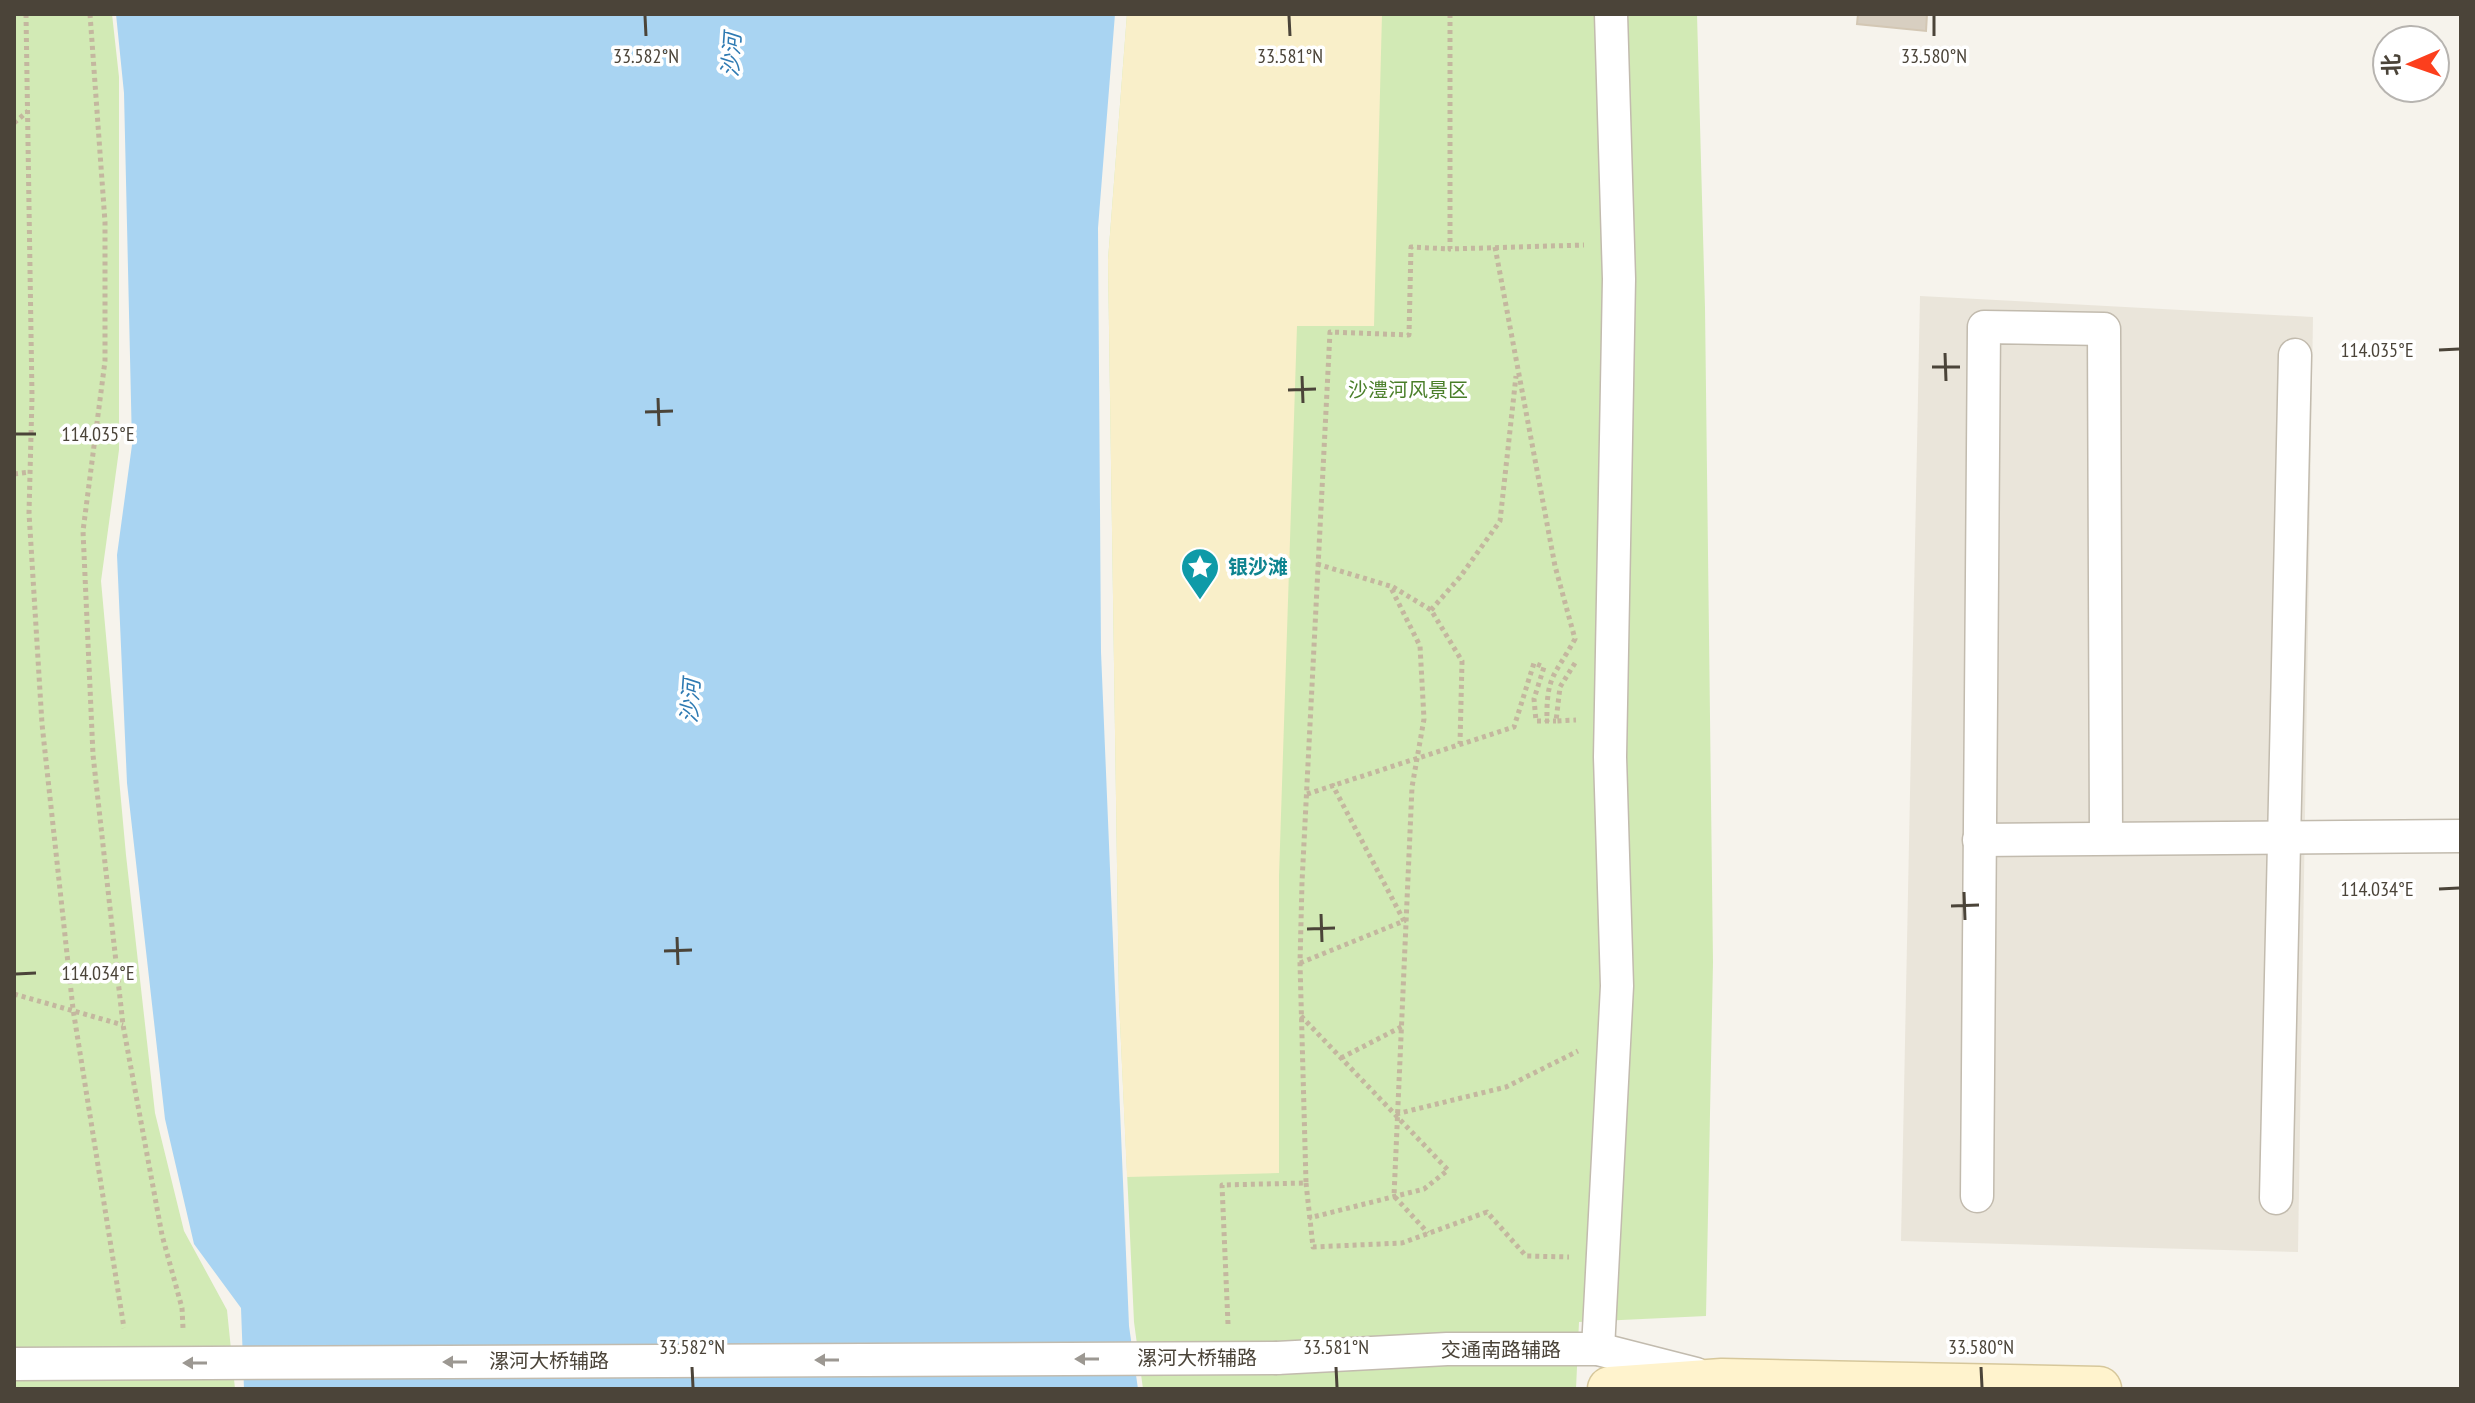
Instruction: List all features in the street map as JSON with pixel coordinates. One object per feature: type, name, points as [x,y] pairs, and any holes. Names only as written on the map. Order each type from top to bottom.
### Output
[{"type":"main road","points":[[1604,1369],[1722,1381],[2099,1389]]},
{"type":"street","points":[[1604,1369],[1603,1257],[1617,986],[1610,757],[1617,244],[1611,14]]},
{"type":"street","points":[[1977,1196],[1984,327],[2104,329],[2106,838]]},
{"type":"street","points":[[2276,1198],[2295,355]]},
{"type":"street","points":[[1979,840],[2285,835],[2461,836]]},
{"type":"street","name":"交通南路辅路","points":[[1277,1358],[1447,1349],[1604,1369]]},
{"type":"street","name":"漯河大桥辅路","points":[[14,1364],[1277,1358]]},
{"type":"path","points":[[26,14],[30,472],[42,724],[73,1009],[126,1343]]},
{"type":"path","points":[[90,14],[105,222],[105,361],[83,531],[93,755],[123,1025],[162,1235],[182,1308],[183,1335]]},
{"type":"path","points":[[1450,14],[1450,249]]},
{"type":"path","points":[[14,123],[28,111]]},
{"type":"path","points":[[1603,1257],[1526,1256],[1487,1212],[1402,1243],[1313,1247],[1306,1183],[1300,963],[1330,332],[1409,335],[1411,247],[1450,249],[1617,244]]},
{"type":"path","points":[[1495,247],[1555,566],[1575,639],[1554,669],[1546,689],[1547,722]]},
{"type":"path","points":[[1431,610],[1500,521],[1516,369]]},
{"type":"path","points":[[14,474],[30,472]]},
{"type":"path","points":[[1317,564],[1390,586],[1431,610],[1462,661],[1460,744]]},
{"type":"path","points":[[1390,586],[1420,646],[1424,719],[1417,758],[1404,921],[1403,1026],[1395,1114],[1394,1196],[1428,1233]]},
{"type":"path","points":[[1307,794],[1514,727],[1534,663],[1544,667],[1534,699],[1536,721],[1556,721]]},
{"type":"path","points":[[1332,784],[1404,921]]},
{"type":"path","points":[[1300,963],[1404,921]]},
{"type":"path","points":[[14,994],[123,1025]]},
{"type":"path","points":[[1301,1016],[1448,1170],[1424,1189],[1309,1218]]},
{"type":"path","points":[[1341,1058],[1403,1026]]},
{"type":"path","points":[[1395,1114],[1506,1087],[1581,1050],[1615,1046]]},
{"type":"path","points":[[1229,1326],[1222,1185],[1306,1183]]},
{"type":"shaded area","points":[[1920,296],[2313,317],[2298,1252],[1901,1241]]},
{"type":"green space","points":[[14,14],[112,14],[119,77],[119,450],[101,581],[126,855],[155,1113],[184,1231],[227,1310],[235,1389],[14,1389]]},
{"type":"green space","name":"沙澧河风景区","points":[[1127,14],[1697,14],[1705,308],[1713,962],[1706,1316],[1579,1322],[1576,1389],[1143,1389],[1134,1322],[1119,1000],[1108,260]]},
{"type":"sand","name":"银沙滩","points":[[1127,14],[1382,14],[1374,326],[1297,326],[1279,876],[1279,1173],[1127,1177],[1119,1000],[1108,260]]},
{"type":"water","name":"沙河","points":[[116,14],[1115,14],[1098,228],[1101,652],[1129,1326],[1138,1389],[244,1389],[241,1308],[194,1244],[165,1119],[127,783],[117,555],[132,445],[124,93]]},
{"type":"building","points":[[1858,14],[1927,14],[1926,31],[1857,24]]},
{"type":"place","name":"银沙滩","points":[[1200,601]]}]
